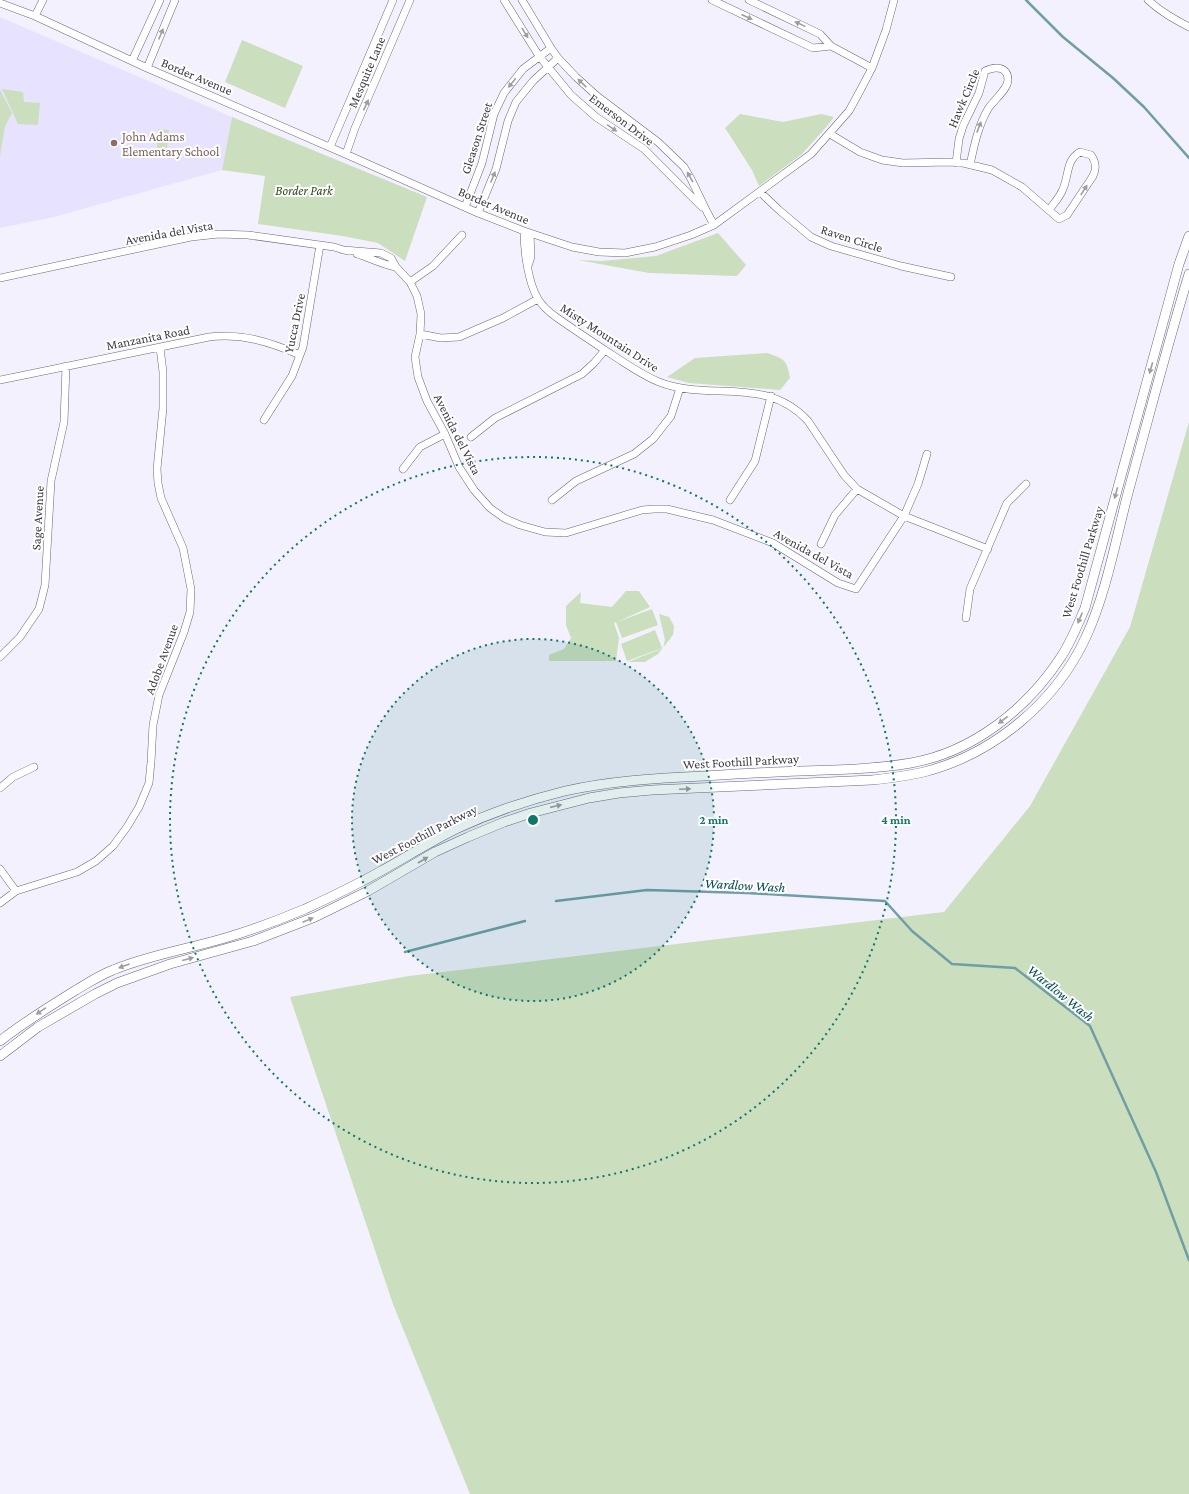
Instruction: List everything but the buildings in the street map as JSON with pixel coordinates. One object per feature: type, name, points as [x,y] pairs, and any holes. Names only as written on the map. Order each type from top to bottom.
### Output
[{"type":"main road","name":"West Foothill Parkway","points":[[0,1041],[55,1002],[113,970],[138,961],[225,938],[302,910],[344,890],[455,830],[484,817],[523,803],[558,793],[598,785],[650,778],[847,769],[912,763],[955,749],[994,727],[1018,708],[1047,678],[1063,655],[1085,608],[1179,264],[1189,236]]},
{"type":"main road","points":[[1165,359],[1163,344],[1180,282],[1179,264]]},
{"type":"main road","name":"West Foothill Parkway","points":[[0,1056],[38,1027],[117,984],[151,971],[253,941],[315,917],[347,902],[435,852],[504,822],[549,808],[597,797],[652,790],[872,780],[898,777],[941,767],[986,746],[1030,714],[1046,698],[1073,660],[1086,638],[1102,593],[1189,274]]},
{"type":"street","points":[[35,16],[43,0]]},
{"type":"street","points":[[132,61],[160,0]]},
{"type":"street","points":[[147,68],[175,0]]},
{"type":"street","name":"Mesquite Lane","points":[[330,147],[393,0]]},
{"type":"street","name":"Mesquite Lane","points":[[346,154],[355,128],[410,0]]},
{"type":"street","name":"Emerson Drive","points":[[504,0],[539,56],[571,94],[596,117],[644,149],[707,212]]},
{"type":"street","name":"Emerson Drive","points":[[522,0],[558,58],[597,96],[658,142],[684,167],[714,225]]},
{"type":"street","points":[[712,0],[813,48],[831,46]]},
{"type":"street","points":[[749,0],[820,34],[831,46],[872,68]]},
{"type":"street","name":"Border Avenue","points":[[0,3],[35,16],[147,68],[478,213],[527,232],[572,247],[599,252],[625,253],[655,247],[691,235],[714,225],[811,154],[849,111],[872,68],[886,30],[894,0]]},
{"type":"street","points":[[1148,0],[1158,10],[1189,27]]},
{"type":"street","name":"Gleason Street","points":[[465,207],[482,163],[494,114],[504,93],[523,69],[551,48]]},
{"type":"street","name":"Gleason Street","points":[[478,213],[496,169],[508,121],[516,102],[534,81],[558,58]]},
{"type":"street","name":"Hawk Circle","points":[[956,163],[959,139],[963,126],[979,93],[985,71],[996,67],[1003,69],[1007,74],[1008,80],[1006,88],[997,96],[982,121],[977,133],[970,165]]},
{"type":"street","points":[[830,134],[860,152],[882,160],[903,163],[956,163],[992,170],[1007,177],[1022,187],[1049,210],[1060,219],[1067,215],[1096,171],[1096,164],[1091,155],[1080,152],[1072,158],[1064,187],[1059,197],[1049,210]]},
{"type":"street","name":"Raven Circle","points":[[760,192],[811,237],[853,253],[951,277]]},
{"type":"street","name":"Misty Mountain Drive","points":[[527,232],[531,257],[528,266],[531,282],[538,299],[545,308],[556,317],[644,376],[660,383],[680,388],[747,392],[771,396],[789,404],[801,413],[808,421],[844,475],[857,489],[904,516],[988,549]]},
{"type":"street","name":"Avenida del Vista","points":[[0,278],[191,237],[219,234],[248,235],[320,245],[343,250],[381,253],[391,258],[396,267],[410,282],[417,296],[421,314],[420,334],[415,357],[418,377],[427,401],[445,434],[459,466],[483,501],[504,518],[520,525],[545,532],[566,533],[642,510],[654,508],[667,509],[714,520],[773,543],[838,583],[856,589],[904,516]]},
{"type":"street","points":[[410,282],[433,266],[462,235]]},
{"type":"street","name":"Yucca Drive","points":[[264,420],[292,376],[304,346],[320,245]]},
{"type":"street","points":[[420,334],[441,338],[463,336],[503,318],[538,299]]},
{"type":"street","name":"Manzanita Road","points":[[0,380],[224,336],[257,339],[300,355]]},
{"type":"street","name":"Adobe Avenue","points":[[0,903],[16,891],[77,872],[96,861],[113,846],[127,827],[139,807],[148,782],[153,725],[159,695],[184,632],[190,612],[191,589],[183,548],[161,498],[158,483],[157,469],[162,408],[160,348]]},
{"type":"street","points":[[471,437],[495,418],[582,374],[594,363],[604,350]]},
{"type":"street","name":"Sage Avenue","points":[[0,657],[20,637],[39,609],[45,585],[51,481],[64,422],[66,366]]},
{"type":"street","points":[[552,500],[576,481],[634,454],[653,439],[671,416],[680,388]]},
{"type":"street","points":[[730,500],[755,461],[771,396]]},
{"type":"street","points":[[403,469],[420,447],[445,434]]},
{"type":"street","points":[[904,516],[918,484],[927,454]]},
{"type":"street","points":[[966,618],[970,589],[1008,503],[1026,484]]},
{"type":"street","points":[[821,544],[835,515],[857,489]]},
{"type":"street","points":[[0,788],[13,777],[34,767]]},
{"type":"street","points":[[0,869],[16,891]]},
{"type":"shaded area","name":"John Adams Elementary School","points":[[0,17],[232,117],[222,170],[54,217],[0,228]]},
{"type":"green space","points":[[242,40],[303,66],[285,108],[225,82]]},
{"type":"green space","points":[[2,89],[23,92],[24,102],[40,103],[38,125],[18,124]]},
{"type":"green space","points":[[0,90],[12,113],[5,126],[0,156]]},
{"type":"green space","points":[[740,114],[783,122],[821,114],[834,117],[802,154],[759,186],[752,170],[725,128]]},
{"type":"green space","name":"Border Park","points":[[232,117],[427,197],[405,261],[378,243],[343,236],[258,224],[265,176],[222,170]]},
{"type":"green space","points":[[158,129],[169,130],[167,148],[157,148]]},
{"type":"green space","points":[[718,233],[746,265],[737,276],[649,273],[578,260],[602,261],[656,256]]},
{"type":"green space","points":[[767,353],[784,361],[788,367],[790,378],[780,390],[689,383],[667,377],[695,358]]},
{"type":"green space","points":[[1189,422],[1189,1494],[470,1494],[393,1304],[290,997],[409,976],[944,912],[1030,806],[1130,627]]},
{"type":"green space","points":[[626,591],[639,591],[650,607],[617,622],[652,609],[658,625],[622,638],[616,622],[614,623],[619,638],[616,661],[549,661],[549,655],[564,649],[571,638],[566,625],[566,606],[581,592],[580,603],[612,607]]},
{"type":"green space","points":[[659,614],[669,617],[674,626],[673,635],[663,648],[665,640]]},
{"type":"green space","points":[[655,630],[662,648],[627,661],[621,644]]},
{"type":"green space","points":[[663,648],[658,654],[645,662],[628,662]]},
{"type":"waterway","points":[[1026,0],[1063,37],[1113,78],[1144,107],[1189,158]]},
{"type":"waterway","name":"Wardlow Wash","points":[[556,901],[647,890],[747,893],[885,901],[912,931],[952,964],[1015,968],[1090,1026],[1156,1172],[1189,1260]]},
{"type":"waterway","name":"Wardlow Wash","points":[[405,952],[525,921]]},
{"type":"place","name":"John Adams Elementary School","points":[[114,143]]}]
